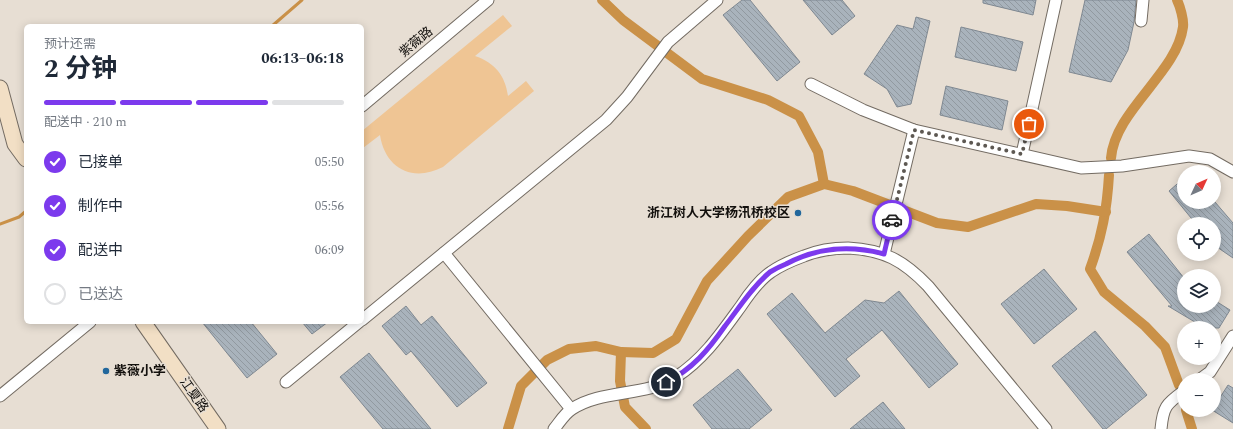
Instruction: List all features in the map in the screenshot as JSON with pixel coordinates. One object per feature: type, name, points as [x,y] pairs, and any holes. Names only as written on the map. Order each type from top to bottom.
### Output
[{"type":"street","name":"紫薇路","points":[[364,104],[488,0]]},
{"type":"street","points":[[364,318],[606,120],[627,97],[668,42],[717,0]]},
{"type":"street","points":[[1022,154],[1056,0]]},
{"type":"street","points":[[1141,21],[1144,0]]},
{"type":"street","points":[[811,84],[863,110],[914,130],[1081,168],[1122,166],[1189,156],[1210,159],[1233,172]]},
{"type":"street","points":[[0,88],[15,144],[24,156]]},
{"type":"street","points":[[884,254],[914,130]]},
{"type":"street","points":[[554,429],[571,409],[582,403],[656,387],[676,378],[694,364],[709,349],[751,292],[771,272],[795,259],[821,250],[839,248],[865,249],[884,254],[911,269],[928,286],[1046,429]]},
{"type":"street","points":[[444,253],[571,409]]},
{"type":"street","points":[[0,396],[88,324]]},
{"type":"street","name":"江夏路","points":[[144,324],[218,429]]},
{"type":"street","points":[[286,382],[357,324]]},
{"type":"street","points":[[1209,373],[1233,336]]},
{"type":"street","points":[[1161,429],[1162,412],[1177,396]]},
{"type":"shaded area","points":[[503,15],[512,26],[475,56],[488,62],[498,71],[502,76],[508,96],[526,81],[534,91],[443,167],[432,172],[421,173],[411,173],[402,169],[394,164],[388,156],[383,147],[380,135],[364,147],[364,129]]},
{"type":"building","points":[[742,0],[750,0],[800,62],[777,81],[723,15]]},
{"type":"building","points":[[803,0],[842,0],[855,16],[832,35]]},
{"type":"building","points":[[983,0],[1036,0],[1033,15],[983,3]]},
{"type":"building","points":[[1085,0],[1136,0],[1134,22],[1128,50],[1111,82],[1069,72]]},
{"type":"building","points":[[916,17],[930,21],[911,104],[897,107],[887,89],[864,74],[897,25],[913,29]]},
{"type":"building","points":[[961,27],[1023,42],[1016,71],[955,57]]},
{"type":"building","points":[[946,86],[1008,101],[1002,130],[940,115]]},
{"type":"building","points":[[1177,184],[1177,201],[1169,191]]},
{"type":"building","points":[[1184,209],[1221,209],[1233,223],[1233,258],[1221,250],[1221,217],[1190,217]]},
{"type":"building","points":[[1149,234],[1177,269],[1177,311],[1168,306],[1172,306],[1127,252]]},
{"type":"building","points":[[1044,269],[1077,309],[1034,344],[1001,304]]},
{"type":"building","points":[[899,291],[958,364],[929,388],[882,330],[846,359],[860,376],[835,397],[767,314],[792,293],[825,333],[865,300],[884,303]]},
{"type":"building","points":[[1221,304],[1230,310],[1221,325],[1221,321],[1193,321],[1180,313],[1221,313]]},
{"type":"building","points":[[406,306],[421,325],[432,316],[487,383],[457,407],[411,351],[406,355],[382,326]]},
{"type":"building","points":[[204,324],[253,324],[277,354],[247,378]]},
{"type":"building","points":[[304,324],[325,324],[312,334]]},
{"type":"building","points":[[1095,331],[1147,395],[1106,429],[1103,429],[1052,366]]},
{"type":"building","points":[[369,353],[431,429],[383,429],[340,377]]},
{"type":"building","points":[[738,369],[772,410],[749,429],[712,429],[693,405]]},
{"type":"building","points":[[1228,385],[1233,388],[1233,423],[1221,416],[1221,396]]},
{"type":"building","points":[[883,402],[905,429],[850,429]]},
{"type":"waterway","points":[[274,24],[302,0]]},
{"type":"waterway","points":[[602,0],[623,20],[702,79],[768,100],[799,116],[818,152],[824,184]]},
{"type":"waterway","points":[[1111,158],[1115,140],[1123,124],[1159,76],[1170,60],[1178,44],[1183,24],[1182,13],[1177,0]]},
{"type":"waterway","points":[[1109,175],[1103,222],[1098,245],[1090,269],[1104,292],[1145,326],[1165,347],[1177,380]]},
{"type":"waterway","points":[[508,429],[521,386],[547,360],[569,349],[596,346],[621,352],[653,353],[676,339],[707,281],[748,236],[788,197],[824,184],[853,191],[937,223],[968,227],[1036,204],[1067,206],[1106,212]]},
{"type":"waterway","points":[[0,224],[19,217],[24,213]]},
{"type":"waterway","points":[[621,352],[620,381],[625,407],[646,429]]},
{"type":"waterway","points":[[1188,417],[1192,429]]},
{"type":"way so far","points":[[892,220],[914,130],[1022,154],[1029,124]]},
{"type":"place","name":"浙江树人大学杨汛桥校区","points":[[798,213]]},
{"type":"place","name":"紫薇小学","points":[[106,371]]},
{"type":"route","points":[[666,382],[676,378],[694,364],[709,349],[751,292],[771,272],[795,259],[821,250],[839,248],[865,249],[884,254],[892,220]]}]
